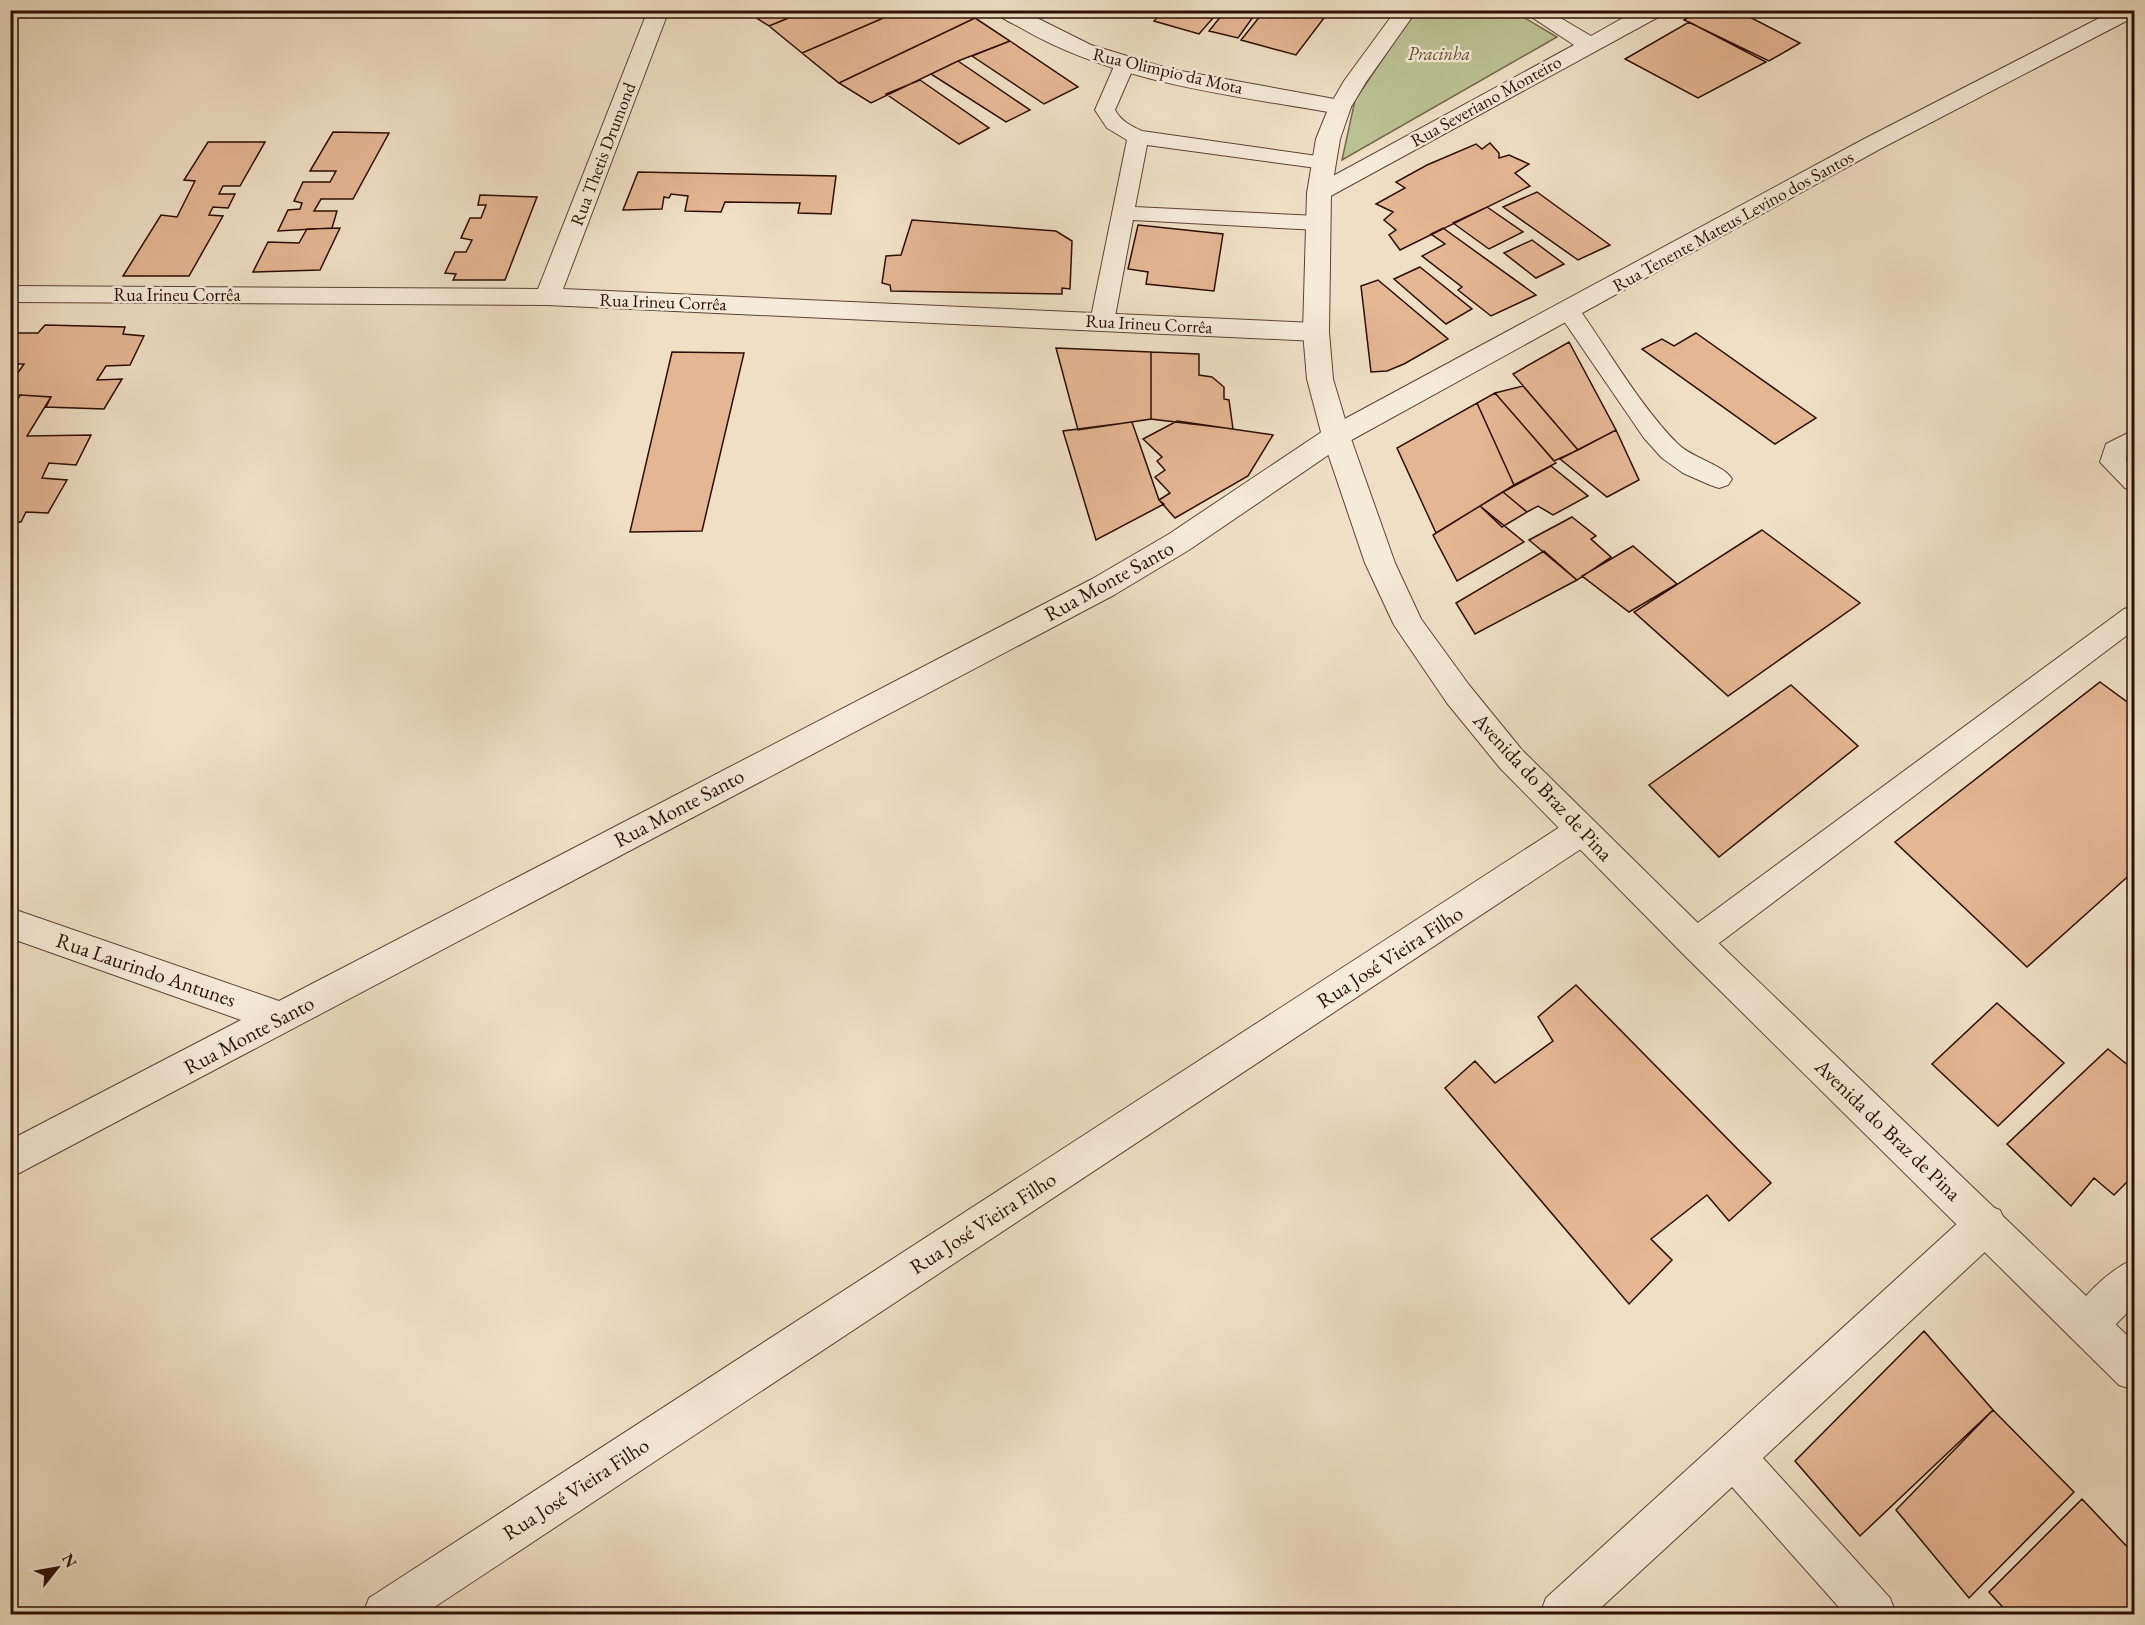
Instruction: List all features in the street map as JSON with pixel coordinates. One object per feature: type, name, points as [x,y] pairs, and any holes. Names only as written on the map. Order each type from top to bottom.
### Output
[{"type":"street","name":"Rua Thetis Drumond","points":[[547,297],[659,10]]},
{"type":"street","name":"Rua Olimpio da Mota","points":[[1005,10],[1047,36],[1125,64],[1340,107]]},
{"type":"street","name":"Avenida do Braz de Pina","points":[[1407,10],[1355,81],[1340,107],[1328,139],[1320,193],[1316,332],[1320,379],[1336,436],[1380,563],[1408,625],[1458,694],[1511,759],[1581,831],[2134,1370]]},
{"type":"street","points":[[1531,10],[1589,44]]},
{"type":"street","name":"Rua Severiano Monteiro","points":[[1320,193],[1654,10]]},
{"type":"street","name":"Rua Tenente Mateus Levino dos Santos","points":[[1336,436],[1872,144],[2133,10]]},
{"type":"street","name":"Rua Irineu Corrêa","points":[[10,294],[547,297],[1316,332]]},
{"type":"street","name":"Rua Monte Santo","points":[[18,1150],[282,1018],[1103,587],[1179,542],[1336,436]]},
{"type":"street","name":"Rua José Vieira Filho","points":[[385,1614],[1581,831]]},
{"type":"street","name":"Rua Laurindo Antunes","points":[[10,923],[282,1018]]},
{"type":"street","points":[[1562,1614],[1986,1224]]},
{"type":"street","points":[[2088,1324],[2134,1279]]},
{"type":"street","points":[[1734,1457],[1874,1614]]},
{"type":"lane","points":[[1125,64],[1105,110],[1110,121],[1122,130],[1137,137],[1320,193]]},
{"type":"lane","points":[[1102,322],[1137,137]]},
{"type":"lane","points":[[1123,213],[1320,193]]},
{"type":"lane","points":[[1569,311],[1653,432],[1671,452],[1692,467],[1719,479]]},
{"type":"lane","points":[[2134,439],[2115,450],[2113,462],[2134,482]]},
{"type":"lane","points":[[1695,943],[2134,616]]},
{"type":"green space","name":"Pracinha","points":[[1415,11],[1513,11],[1557,37],[1342,160],[1355,100]]},
{"type":"building","points":[[744,10],[808,10],[769,26]]},
{"type":"building","points":[[808,10],[902,10],[802,53],[769,26]]},
{"type":"building","points":[[902,10],[966,10],[975,18],[839,83],[802,53]]},
{"type":"building","points":[[1164,10],[1220,10],[1199,34],[1154,21]]},
{"type":"building","points":[[1226,10],[1258,10],[1238,38],[1209,31]]},
{"type":"building","points":[[1265,10],[1330,10],[1296,55],[1241,40]]},
{"type":"building","points":[[1700,10],[1736,10],[1800,43],[1769,61],[1684,20]]},
{"type":"building","points":[[975,18],[1010,41],[958,61],[871,103],[839,83]]},
{"type":"building","points":[[1689,22],[1766,62],[1698,98],[1625,59]]},
{"type":"building","points":[[1010,41],[1078,87],[1044,104],[972,56]]},
{"type":"building","points":[[958,61],[1030,110],[1006,122],[931,74]]},
{"type":"building","points":[[920,80],[989,128],[959,144],[886,94]]},
{"type":"building","points":[[333,132],[389,133],[353,199],[321,199],[314,211],[337,211],[332,228],[278,231],[288,210],[300,209],[302,203],[294,201],[303,182],[330,182],[336,171],[310,171]]},
{"type":"building","points":[[208,142],[265,142],[240,186],[223,186],[219,194],[235,194],[228,208],[213,207],[209,215],[223,216],[189,276],[123,276],[161,215],[177,217],[195,181],[184,180]]},
{"type":"building","points":[[1490,143],[1499,153],[1499,158],[1509,155],[1529,164],[1515,173],[1530,186],[1400,250],[1389,235],[1396,230],[1384,220],[1393,212],[1376,204],[1405,188],[1396,182],[1427,165],[1476,144],[1482,149]]},
{"type":"building","points":[[638,172],[836,176],[831,214],[798,213],[800,203],[725,202],[721,212],[685,211],[688,196],[671,194],[669,198],[664,197],[662,209],[623,210]]},
{"type":"building","points":[[1537,192],[1610,245],[1578,260],[1503,207]]},
{"type":"building","points":[[480,195],[537,197],[505,280],[453,280],[456,274],[445,273],[455,252],[466,252],[472,240],[461,238],[470,218],[481,218],[486,205],[478,205]]},
{"type":"building","points":[[1487,207],[1523,232],[1489,249],[1453,223]]},
{"type":"building","points":[[912,220],[1056,231],[1072,241],[1070,289],[1062,288],[1062,294],[891,291],[890,285],[882,283],[886,256],[901,255]]},
{"type":"building","points":[[1138,225],[1223,234],[1214,291],[1146,284],[1148,272],[1128,269]]},
{"type":"building","points":[[340,228],[320,270],[253,272],[268,242],[299,243],[307,229]]},
{"type":"building","points":[[1443,228],[1536,295],[1491,316],[1458,290],[1462,287],[1422,256],[1445,244],[1431,234]]},
{"type":"building","points":[[1532,240],[1564,264],[1536,278],[1504,253]]},
{"type":"building","points":[[1420,267],[1472,309],[1446,324],[1394,279]]},
{"type":"building","points":[[1378,280],[1448,339],[1404,364],[1387,371],[1371,372],[1361,286]]},
{"type":"building","points":[[45,325],[125,327],[123,334],[144,336],[130,365],[106,366],[97,380],[122,379],[104,409],[46,407],[51,397],[20,395],[14,407],[10,406],[10,377],[15,377],[24,364],[10,364],[10,339],[13,333],[38,333]]},
{"type":"building","points":[[1696,333],[1816,418],[1775,444],[1642,349],[1662,339],[1674,346]]},
{"type":"building","points":[[1569,342],[1616,430],[1578,450],[1513,374]]},
{"type":"building","points":[[1056,348],[1151,352],[1151,419],[1078,430]]},
{"type":"building","points":[[672,352],[744,353],[702,531],[630,532]]},
{"type":"building","points":[[1151,352],[1199,354],[1199,375],[1212,377],[1224,387],[1224,399],[1229,400],[1233,429],[1151,419]]},
{"type":"building","points":[[1523,386],[1578,450],[1554,461],[1495,393]]},
{"type":"building","points":[[1495,393],[1556,463],[1514,485],[1477,403]]},
{"type":"building","points":[[20,395],[51,397],[27,436],[91,435],[76,465],[49,463],[42,478],[67,480],[48,513],[26,512],[21,522],[10,522],[10,412]]},
{"type":"building","points":[[1477,403],[1514,485],[1436,533],[1397,448]]},
{"type":"building","points":[[1177,421],[1273,435],[1248,476],[1175,518],[1159,500],[1170,493],[1155,477],[1165,470],[1157,461],[1162,457],[1143,439]]},
{"type":"building","points":[[1132,422],[1159,500],[1164,504],[1096,540],[1063,431]]},
{"type":"building","points":[[1616,430],[1639,480],[1607,497],[1560,459]]},
{"type":"building","points":[[1551,466],[1588,496],[1553,515],[1538,506],[1527,512],[1503,492]]},
{"type":"building","points":[[1503,492],[1527,512],[1502,527],[1480,506]]},
{"type":"building","points":[[1480,506],[1524,542],[1457,581],[1433,535]]},
{"type":"building","points":[[1572,517],[1596,536],[1591,539],[1611,557],[1577,580],[1529,540]]},
{"type":"building","points":[[1762,530],[1860,603],[1728,696],[1634,612]]},
{"type":"building","points":[[1633,546],[1677,584],[1629,612],[1582,576]]},
{"type":"building","points":[[1544,551],[1577,580],[1475,634],[1456,603]]},
{"type":"building","points":[[2100,682],[2134,707],[2134,871],[2027,967],[1895,842]]},
{"type":"building","points":[[1791,685],[1858,746],[1719,857],[1649,785]]},
{"type":"building","points":[[1576,985],[1771,1183],[1729,1221],[1707,1195],[1651,1239],[1672,1260],[1629,1304],[1445,1088],[1475,1061],[1495,1083],[1553,1041],[1538,1017]]},
{"type":"building","points":[[1997,1003],[2064,1063],[1998,1126],[1932,1064]]},
{"type":"building","points":[[2108,1049],[2134,1070],[2134,1175],[2114,1195],[2094,1178],[2071,1206],[2007,1144]]},
{"type":"building","points":[[1924,1331],[1993,1410],[1860,1536],[1795,1461]]},
{"type":"building","points":[[1993,1410],[2074,1492],[1969,1598],[1896,1510]]},
{"type":"building","points":[[2082,1499],[2134,1554],[2134,1604],[2124,1614],[2009,1614],[1989,1592]]}]
